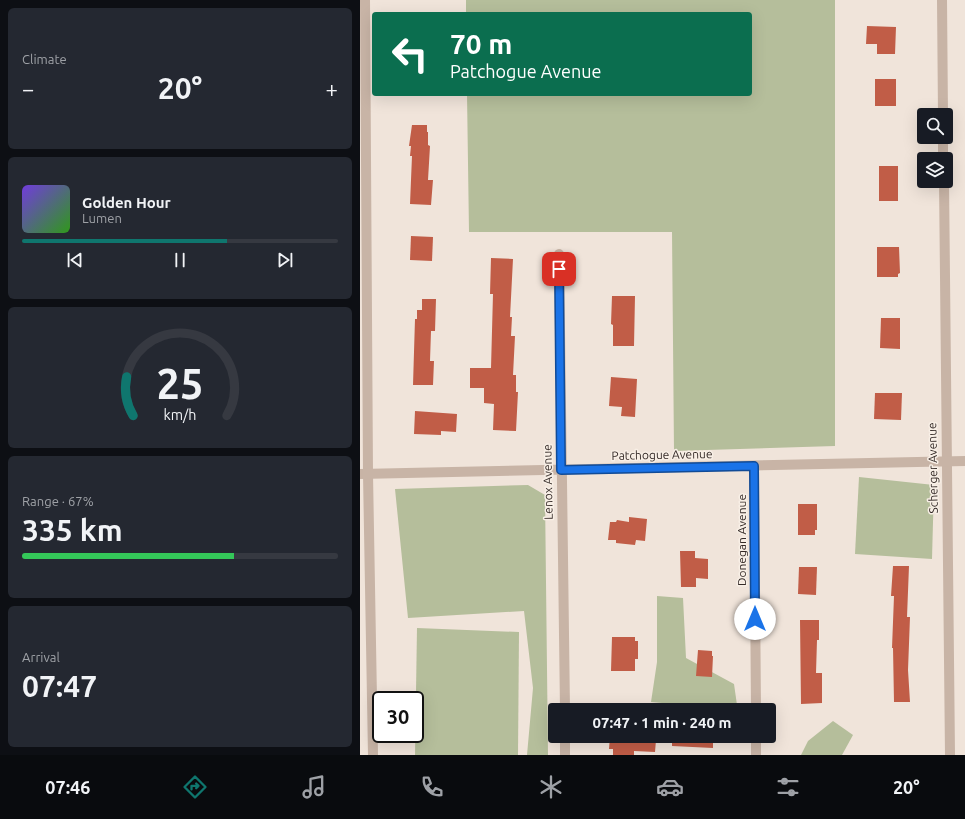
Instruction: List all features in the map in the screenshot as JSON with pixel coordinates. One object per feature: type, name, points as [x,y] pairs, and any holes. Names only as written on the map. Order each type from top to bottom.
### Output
[{"type":"street","points":[[364,0],[364,474],[373,755]]},
{"type":"street","points":[[942,0],[943,108]]},
{"type":"street","name":"Scherger Avenue","points":[[944,188],[950,755]]},
{"type":"street","name":"Lenox Avenue","points":[[559,254],[564,703]]},
{"type":"street","name":"Patchogue Avenue","points":[[364,474],[965,462]]},
{"type":"street","name":"Donegan Avenue","points":[[754,466],[756,703]]},
{"type":"street","points":[[565,743],[565,755]]},
{"type":"street","points":[[756,743],[756,755]]},
{"type":"green space","points":[[466,0],[835,0],[835,446],[674,451],[672,232],[469,232],[467,96],[752,96],[752,12],[466,12]]},
{"type":"green space","points":[[859,477],[934,485],[932,559],[855,554]]},
{"type":"green space","points":[[528,485],[545,495],[548,755],[527,755],[533,688],[524,611],[408,618],[395,489]]},
{"type":"green space","points":[[657,596],[683,598],[686,658],[734,684],[737,703],[651,702],[657,662]]},
{"type":"green space","points":[[417,628],[519,632],[518,755],[415,755],[415,743],[424,743],[424,691],[416,691]]},
{"type":"green space","points":[[833,721],[853,735],[842,755],[801,755],[808,741]]},
{"type":"building","points":[[867,26],[896,27],[895,54],[877,54],[877,44],[866,44]]},
{"type":"building","points":[[875,79],[896,79],[896,106],[875,106]]},
{"type":"building","points":[[412,125],[427,125],[428,145],[430,146],[428,180],[433,180],[431,205],[410,204],[412,156],[410,156],[411,146],[409,146]]},
{"type":"building","points":[[879,166],[898,166],[898,201],[879,201]]},
{"type":"building","points":[[411,236],[433,237],[432,261],[410,260]]},
{"type":"building","points":[[877,247],[899,247],[900,273],[898,274],[898,277],[877,277]]},
{"type":"building","points":[[491,258],[513,259],[510,317],[512,317],[511,336],[515,336],[513,375],[516,375],[516,392],[518,392],[516,431],[493,430],[494,404],[484,403],[484,388],[470,388],[470,368],[491,368],[493,294],[490,294]]},
{"type":"building","points":[[612,296],[635,296],[634,346],[613,346],[613,325],[611,324]]},
{"type":"building","points":[[422,299],[436,299],[435,331],[431,331],[430,361],[434,361],[433,385],[413,385],[415,319],[417,319],[417,310],[422,310]]},
{"type":"building","points":[[881,318],[900,318],[900,349],[880,348]]},
{"type":"building","points":[[611,377],[637,379],[635,417],[621,416],[622,407],[609,406]]},
{"type":"building","points":[[875,393],[902,393],[901,420],[874,419]]},
{"type":"building","points":[[415,411],[457,414],[456,432],[441,431],[441,435],[414,434]]},
{"type":"building","points":[[798,504],[817,504],[817,530],[815,530],[815,535],[798,535]]},
{"type":"building","points":[[629,517],[647,519],[645,541],[636,540],[635,545],[616,543],[616,540],[608,540],[610,522],[616,522],[617,520],[629,522]]},
{"type":"building","points":[[680,551],[695,551],[695,558],[708,559],[708,579],[696,578],[696,587],[681,587]]},
{"type":"building","points":[[893,566],[909,566],[907,617],[910,617],[908,670],[910,702],[894,702],[892,648],[894,596],[891,596]]},
{"type":"building","points":[[799,567],[817,567],[816,595],[798,594]]},
{"type":"building","points":[[800,620],[819,620],[816,673],[822,673],[822,703],[801,704]]},
{"type":"building","points":[[612,637],[635,637],[635,641],[638,641],[638,659],[635,659],[635,671],[611,671]]},
{"type":"building","points":[[698,650],[712,651],[712,677],[696,676]]},
{"type":"building","points":[[609,743],[656,743],[655,752],[634,751],[634,755],[613,755],[613,749],[609,749]]},
{"type":"building","points":[[672,743],[713,743],[713,748],[672,746]]},
{"type":"route","points":[[559,269],[561,470],[754,466],[755,619]]}]
